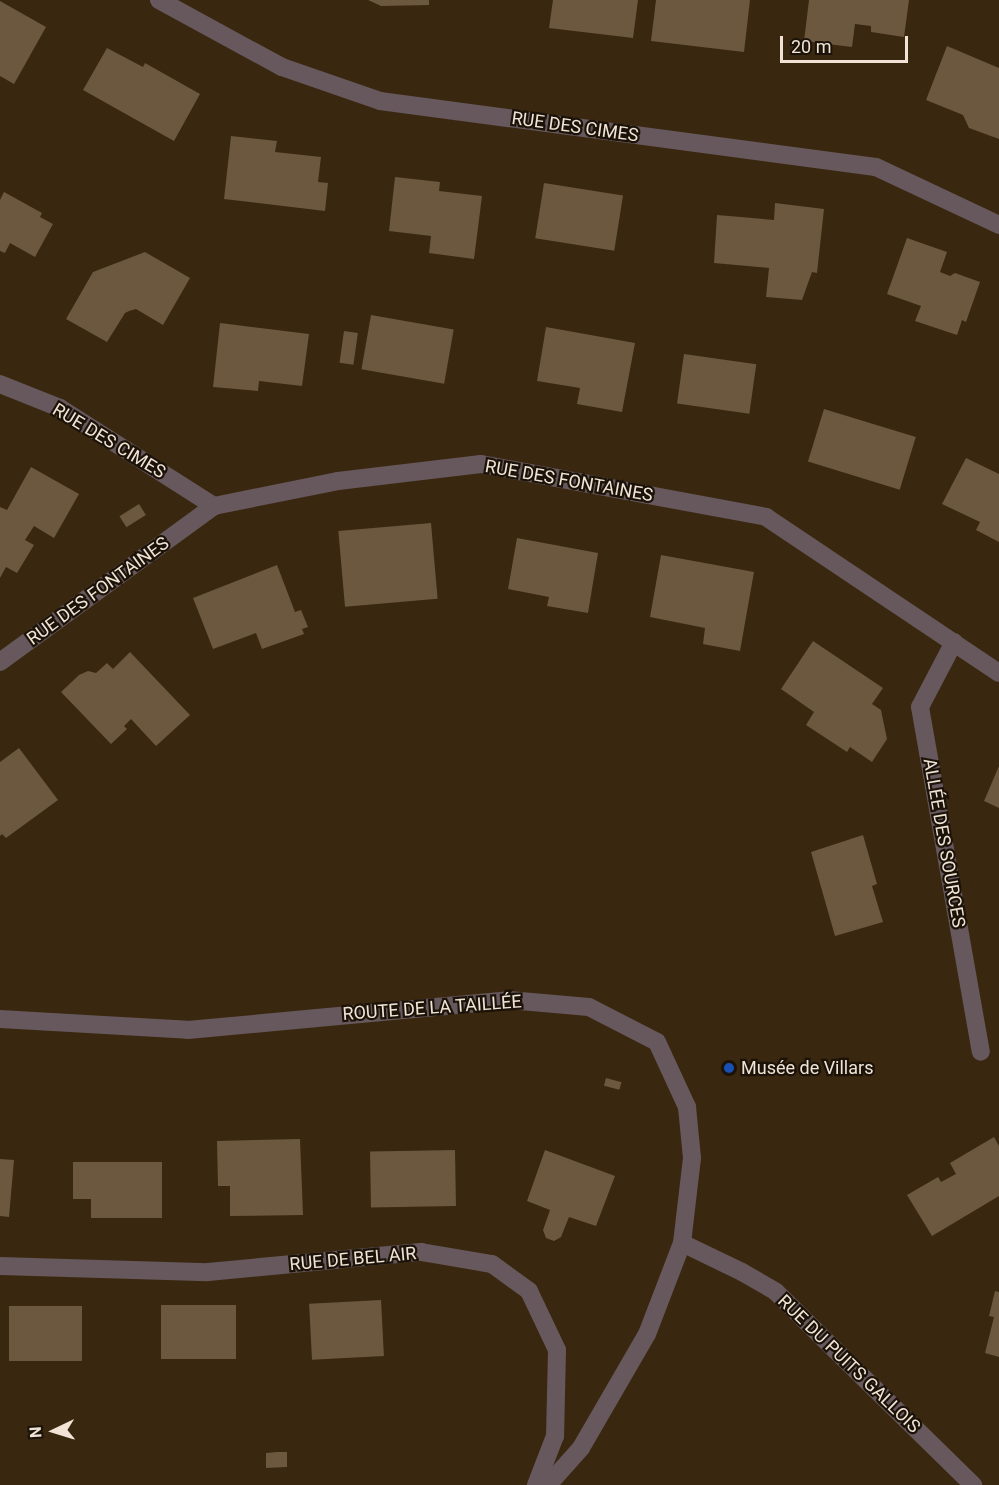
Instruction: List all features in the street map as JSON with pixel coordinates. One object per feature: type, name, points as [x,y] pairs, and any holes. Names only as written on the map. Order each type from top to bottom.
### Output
[{"type":"street","name":"RUE DES CIMES","points":[[159,0],[282,67],[380,100],[876,167],[999,225]]},
{"type":"street","name":"RUE DES CIMES","points":[[0,384],[60,408],[214,506]]},
{"type":"street","name":"RUE DES FONTAINES","points":[[0,662],[214,506],[338,481],[481,464],[766,517],[999,673]]},
{"type":"street","name":"ALLÉE DES SOURCES","points":[[954,642],[920,707],[981,1052]]},
{"type":"street","name":"ROUTE DE LA TAILLÉE","points":[[0,1019],[188,1029],[509,1000],[590,1007],[657,1042],[687,1107],[692,1158],[682,1244],[647,1334],[581,1448],[548,1485]]},
{"type":"street","name":"RUE DU PUITS GALLOIS","points":[[682,1244],[742,1272],[776,1292],[973,1485]]},
{"type":"street","name":"RUE DE BEL AIR","points":[[0,1266],[208,1272],[421,1252],[492,1264],[529,1291],[557,1350],[555,1436],[536,1485]]},
{"type":"building","points":[[368,0],[429,0],[429,5],[381,6]]},
{"type":"building","points":[[553,0],[638,0],[633,38],[549,28]]},
{"type":"building","points":[[656,0],[750,0],[744,52],[651,41]]},
{"type":"building","points":[[809,0],[909,0],[904,37],[871,32],[871,26],[855,24],[852,47],[804,41]]},
{"type":"building","points":[[0,1],[46,27],[14,84],[0,76]]},
{"type":"building","points":[[947,46],[999,68],[999,139],[969,128],[963,115],[926,100]]},
{"type":"building","points":[[107,48],[143,67],[145,63],[200,94],[174,141],[83,90]]},
{"type":"building","points":[[231,136],[277,141],[275,152],[321,157],[318,182],[328,183],[325,211],[224,199]]},
{"type":"building","points":[[395,177],[440,182],[439,191],[482,196],[474,259],[429,253],[431,236],[389,231]]},
{"type":"building","points":[[544,183],[623,196],[614,251],[535,238]]},
{"type":"building","points":[[4,192],[42,213],[40,217],[53,224],[35,257],[10,243],[5,253],[0,251],[0,200]]},
{"type":"building","points":[[775,203],[824,209],[817,273],[812,272],[802,300],[766,297],[769,268],[714,263],[717,215],[774,220]]},
{"type":"building","points":[[907,238],[947,252],[940,272],[950,276],[955,273],[980,282],[966,322],[962,320],[957,335],[915,321],[921,306],[887,294]]},
{"type":"building","points":[[145,252],[190,278],[163,325],[136,309],[129,311],[125,313],[107,342],[66,319],[93,272]]},
{"type":"building","points":[[371,315],[454,330],[444,384],[361,369]]},
{"type":"building","points":[[220,323],[309,334],[302,386],[259,381],[258,391],[213,387]]},
{"type":"building","points":[[546,327],[635,343],[622,412],[577,404],[580,388],[537,381]]},
{"type":"building","points":[[344,331],[358,333],[353,365],[340,363]]},
{"type":"building","points":[[684,354],[756,364],[749,414],[677,404]]},
{"type":"building","points":[[824,409],[916,437],[900,490],[808,462]]},
{"type":"building","points":[[966,458],[999,474],[999,542],[976,530],[980,522],[942,504]]},
{"type":"building","points":[[31,467],[79,494],[54,538],[34,526],[25,540],[34,545],[17,573],[6,567],[0,578],[0,507],[7,510]]},
{"type":"building","points":[[139,504],[146,515],[126,527],[119,516]]},
{"type":"building","points":[[431,523],[438,599],[345,607],[338,531]]},
{"type":"building","points":[[517,538],[598,553],[588,613],[547,606],[549,597],[508,589]]},
{"type":"building","points":[[661,555],[754,572],[740,651],[703,644],[705,628],[650,617]]},
{"type":"building","points":[[277,565],[295,612],[301,610],[308,627],[302,629],[304,634],[262,649],[256,633],[213,649],[193,598]]},
{"type":"building","points":[[813,641],[883,688],[872,704],[881,710],[887,739],[872,762],[850,747],[847,752],[806,725],[814,712],[781,689]]},
{"type":"building","points":[[130,652],[190,715],[156,746],[131,719],[124,726],[127,729],[111,744],[61,692],[79,675],[88,671],[96,673],[107,663],[113,669]]},
{"type":"building","points":[[19,748],[58,800],[6,838],[2,834],[0,836],[0,762]]},
{"type":"building","points":[[999,766],[999,808],[984,801]]},
{"type":"building","points":[[863,835],[877,884],[872,886],[883,922],[835,936],[811,852]]},
{"type":"building","points":[[606,1078],[621,1082],[619,1090],[604,1086]]},
{"type":"building","points":[[994,1137],[999,1146],[999,1196],[932,1236],[907,1195],[938,1177],[941,1182],[956,1174],[950,1163]]},
{"type":"building","points":[[300,1139],[303,1215],[230,1216],[230,1186],[218,1186],[217,1141]]},
{"type":"building","points":[[455,1150],[456,1206],[371,1207],[370,1151]]},
{"type":"building","points":[[545,1150],[615,1176],[596,1226],[569,1217],[561,1237],[554,1241],[546,1238],[543,1230],[550,1210],[527,1201]]},
{"type":"building","points":[[0,1159],[14,1160],[9,1217],[0,1216]]},
{"type":"building","points":[[73,1162],[162,1162],[162,1218],[91,1218],[91,1199],[73,1199]]},
{"type":"building","points":[[995,1291],[999,1292],[999,1357],[985,1353],[994,1317],[989,1316]]},
{"type":"building","points":[[381,1300],[384,1356],[312,1360],[309,1304]]},
{"type":"building","points":[[161,1305],[236,1305],[236,1359],[161,1359]]},
{"type":"building","points":[[9,1306],[82,1306],[82,1361],[9,1361]]},
{"type":"building","points":[[287,1452],[287,1467],[266,1468],[266,1453]]},
{"type":"place","name":"Musée de Villars","points":[[729,1068]]}]
